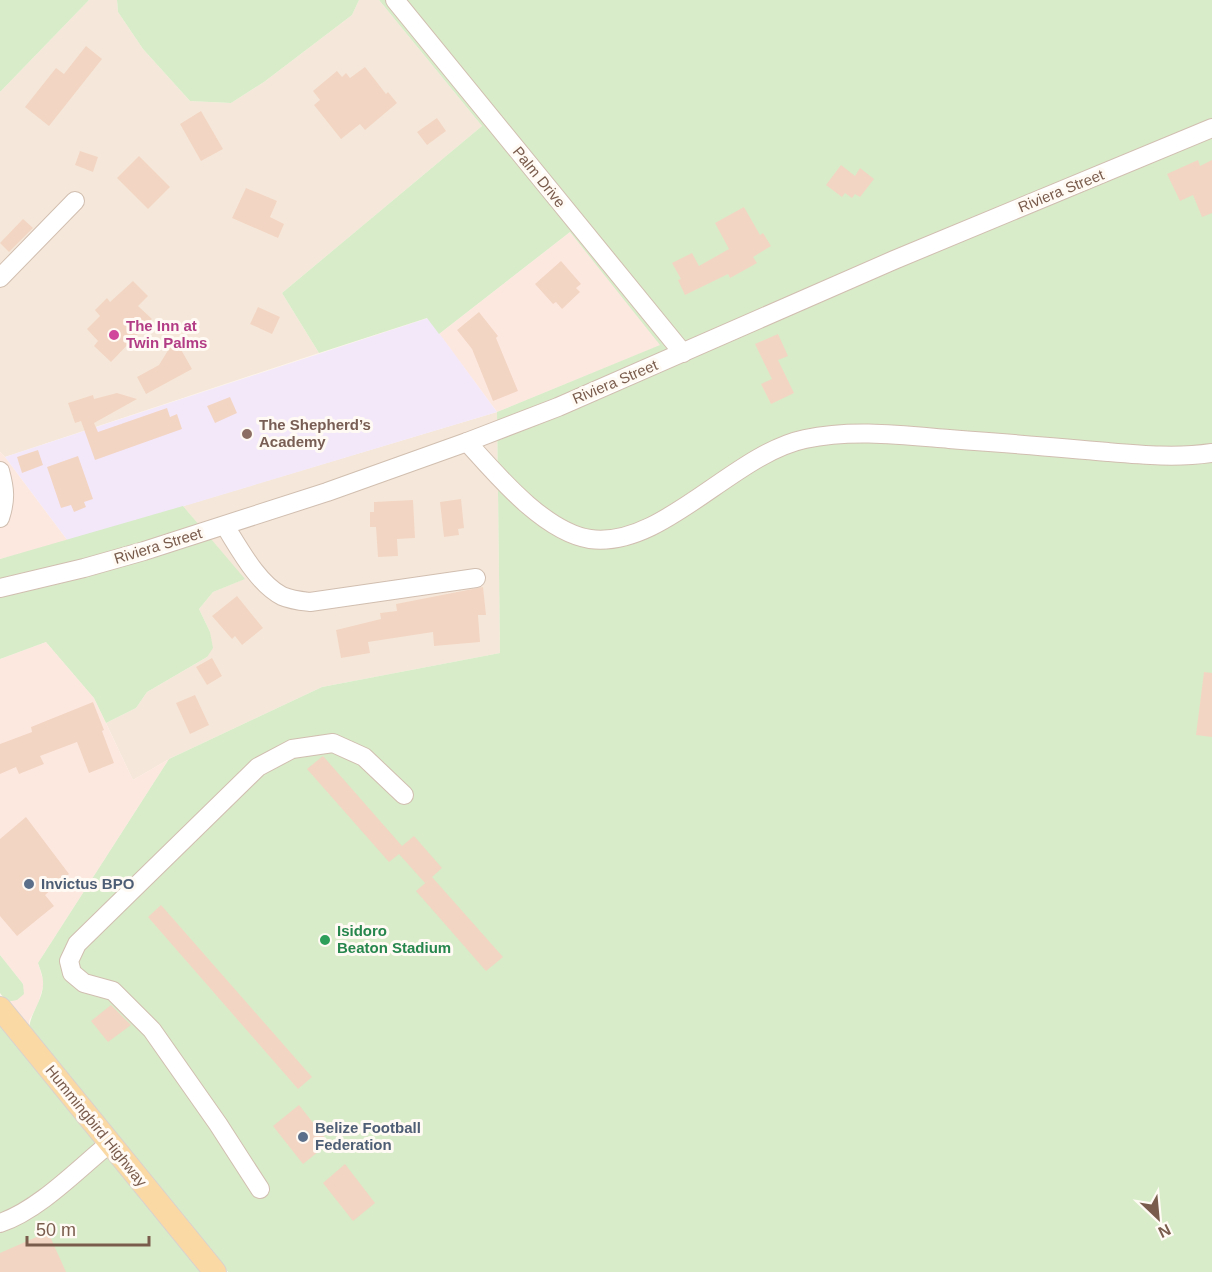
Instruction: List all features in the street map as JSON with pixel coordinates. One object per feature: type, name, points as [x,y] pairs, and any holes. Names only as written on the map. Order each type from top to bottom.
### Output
[{"type":"main road","name":"Hummingbird Highway","points":[[0,1008],[215,1272]]},
{"type":"street","name":"Palm Drive","points":[[395,0],[683,353]]},
{"type":"street","name":"Riviera Street","points":[[0,588],[84,568],[225,526],[467,442],[558,407],[894,260],[1212,128]]},
{"type":"street","points":[[0,278],[75,201]]},
{"type":"street","points":[[467,442],[504,483],[547,519],[576,535],[606,539],[623,536],[650,526],[778,449],[802,440],[823,436],[860,433],[904,435],[1168,457],[1212,453]]},
{"type":"street","points":[[0,471],[6,494],[0,518]]},
{"type":"street","points":[[225,526],[245,558],[271,588],[282,596],[296,600],[310,602],[476,578]]},
{"type":"street","points":[[260,1189],[153,1030],[113,991],[84,983],[72,973],[69,961],[77,944],[258,767],[292,749],[333,743],[364,757],[404,795]]},
{"type":"street","points":[[0,1223],[31,1208],[110,1143]]},
{"type":"shaded area","points":[[89,0],[117,0],[118,12],[143,49],[190,101],[231,103],[264,82],[352,15],[359,0],[379,0],[482,126],[282,293],[319,353],[5,457],[0,452],[0,92]]},
{"type":"shaded area","points":[[570,232],[661,345],[497,412],[439,334]]},
{"type":"shaded area","name":"The Shepherd’s Academy","points":[[428,318],[497,412],[68,541],[5,457]]},
{"type":"shaded area","points":[[497,412],[500,653],[322,687],[169,759],[133,780],[106,723],[136,708],[147,692],[207,657],[210,632],[199,609],[213,592],[244,579],[183,506]]},
{"type":"shaded area","points":[[0,452],[5,457],[68,541],[0,559]]},
{"type":"shaded area","points":[[46,642],[94,698],[133,780],[169,759],[38,963],[44,983],[38,1004],[29,1021],[29,1029],[7,1002],[23,984],[0,955],[0,659]]},
{"type":"green space","points":[[0,0],[89,0],[0,92]]},
{"type":"green space","points":[[117,0],[359,0],[352,15],[264,82],[231,103],[190,101],[143,49],[118,12]]},
{"type":"green space","points":[[379,0],[1212,0],[1212,1272],[228,1272],[29,1029],[43,988],[38,963],[169,759],[322,687],[500,653],[497,412],[660,345],[570,232],[439,334],[427,318],[319,353],[282,293],[482,126]]},
{"type":"green space","points":[[183,506],[245,579],[213,592],[199,609],[210,632],[213,648],[207,657],[147,692],[136,708],[106,723],[94,698],[46,642],[0,659],[0,559]]},
{"type":"green space","points":[[0,955],[23,984],[24,994],[17,1000],[7,1002],[0,993]]},
{"type":"green space","points":[[0,1023],[203,1272],[0,1272]]},
{"type":"building","points":[[86,46],[102,59],[49,126],[25,107],[56,68],[64,74]]},
{"type":"building","points":[[365,67],[386,94],[388,92],[397,103],[365,130],[360,124],[341,139],[314,105],[320,100],[313,91],[337,71],[342,77],[346,73],[350,78]]},
{"type":"building","points":[[201,111],[223,149],[201,161],[180,124]]},
{"type":"building","points":[[437,118],[446,131],[427,145],[417,132]]},
{"type":"building","points":[[80,151],[98,157],[93,172],[75,165]]},
{"type":"building","points":[[139,156],[170,187],[148,209],[117,178]]},
{"type":"building","points":[[1198,160],[1200,166],[1212,160],[1212,213],[1202,217],[1193,195],[1180,201],[1167,174]]},
{"type":"building","points":[[841,165],[855,176],[860,168],[874,179],[860,197],[855,194],[852,198],[845,193],[842,197],[826,185]]},
{"type":"building","points":[[246,188],[277,201],[270,217],[284,224],[278,238],[232,218]]},
{"type":"building","points":[[744,207],[760,235],[763,233],[771,246],[753,257],[757,263],[730,278],[728,274],[685,295],[678,280],[681,279],[672,263],[692,253],[699,266],[729,249],[715,223]]},
{"type":"building","points":[[23,219],[33,228],[9,252],[0,243]]},
{"type":"building","points":[[561,261],[581,284],[576,288],[580,292],[562,309],[556,302],[553,304],[535,284]]},
{"type":"building","name":"The Inn at Twin Palms","points":[[133,281],[148,296],[138,306],[152,319],[111,362],[94,346],[98,341],[87,329],[100,316],[95,310],[107,298],[110,302]]},
{"type":"building","points":[[258,307],[280,317],[272,334],[250,324]]},
{"type":"building","points":[[479,312],[498,336],[496,338],[518,391],[493,401],[472,349],[457,330]]},
{"type":"building","points":[[778,334],[788,356],[778,360],[794,393],[771,404],[761,384],[772,379],[755,344]]},
{"type":"building","points":[[175,339],[192,369],[146,394],[137,377],[159,365]]},
{"type":"building","points":[[117,393],[137,399],[94,423],[98,432],[167,408],[170,417],[177,414],[182,429],[95,460],[81,421],[75,423],[68,403],[93,395],[94,399]]},
{"type":"building","points":[[230,397],[237,413],[215,423],[207,406]]},
{"type":"building","points":[[38,450],[43,465],[22,473],[17,457]]},
{"type":"building","points":[[78,456],[93,499],[84,502],[86,507],[74,512],[71,505],[61,508],[47,467]]},
{"type":"building","points":[[461,499],[464,528],[458,529],[459,535],[444,537],[440,502]]},
{"type":"building","points":[[413,500],[415,538],[397,539],[398,556],[378,557],[376,527],[370,527],[370,512],[374,512],[374,502]]},
{"type":"building","points":[[483,587],[486,615],[478,615],[480,642],[434,646],[433,632],[368,642],[370,653],[341,658],[336,630],[381,619],[380,613],[397,611],[396,604]]},
{"type":"building","points":[[237,596],[263,628],[242,645],[235,636],[232,639],[212,616]]},
{"type":"building","points":[[212,658],[222,676],[207,685],[196,667]]},
{"type":"building","points":[[1204,672],[1212,673],[1212,737],[1196,735]]},
{"type":"building","points":[[195,695],[209,725],[190,734],[176,703]]},
{"type":"building","points":[[93,702],[114,763],[89,773],[77,742],[40,756],[44,764],[19,774],[16,767],[0,774],[0,744],[32,732],[31,727]]},
{"type":"building","points":[[323,756],[402,846],[414,836],[442,868],[432,877],[503,957],[486,971],[416,891],[430,879],[425,883],[399,854],[389,862],[307,769]]},
{"type":"building","name":"Invictus BPO","points":[[26,817],[69,874],[45,895],[54,906],[17,936],[0,916],[0,839]]},
{"type":"building","points":[[161,905],[312,1077],[298,1089],[148,917]]},
{"type":"building","points":[[111,1005],[131,1025],[108,1042],[91,1021]]},
{"type":"building","name":"Belize Football Federation","points":[[299,1105],[329,1143],[303,1164],[273,1126]]},
{"type":"building","points":[[345,1164],[375,1203],[353,1221],[323,1183]]},
{"type":"building","points":[[48,1232],[66,1272],[0,1272],[0,1253]]},
{"type":"place","name":"The Inn at Twin Palms","points":[[114,335]]},
{"type":"place","name":"The Shepherd’s Academy","points":[[247,434]]},
{"type":"place","name":"Invictus BPO","points":[[29,884]]},
{"type":"place","name":"Isidoro Beaton Stadium","points":[[325,940]]},
{"type":"place","name":"Belize Football Federation","points":[[303,1137]]}]
